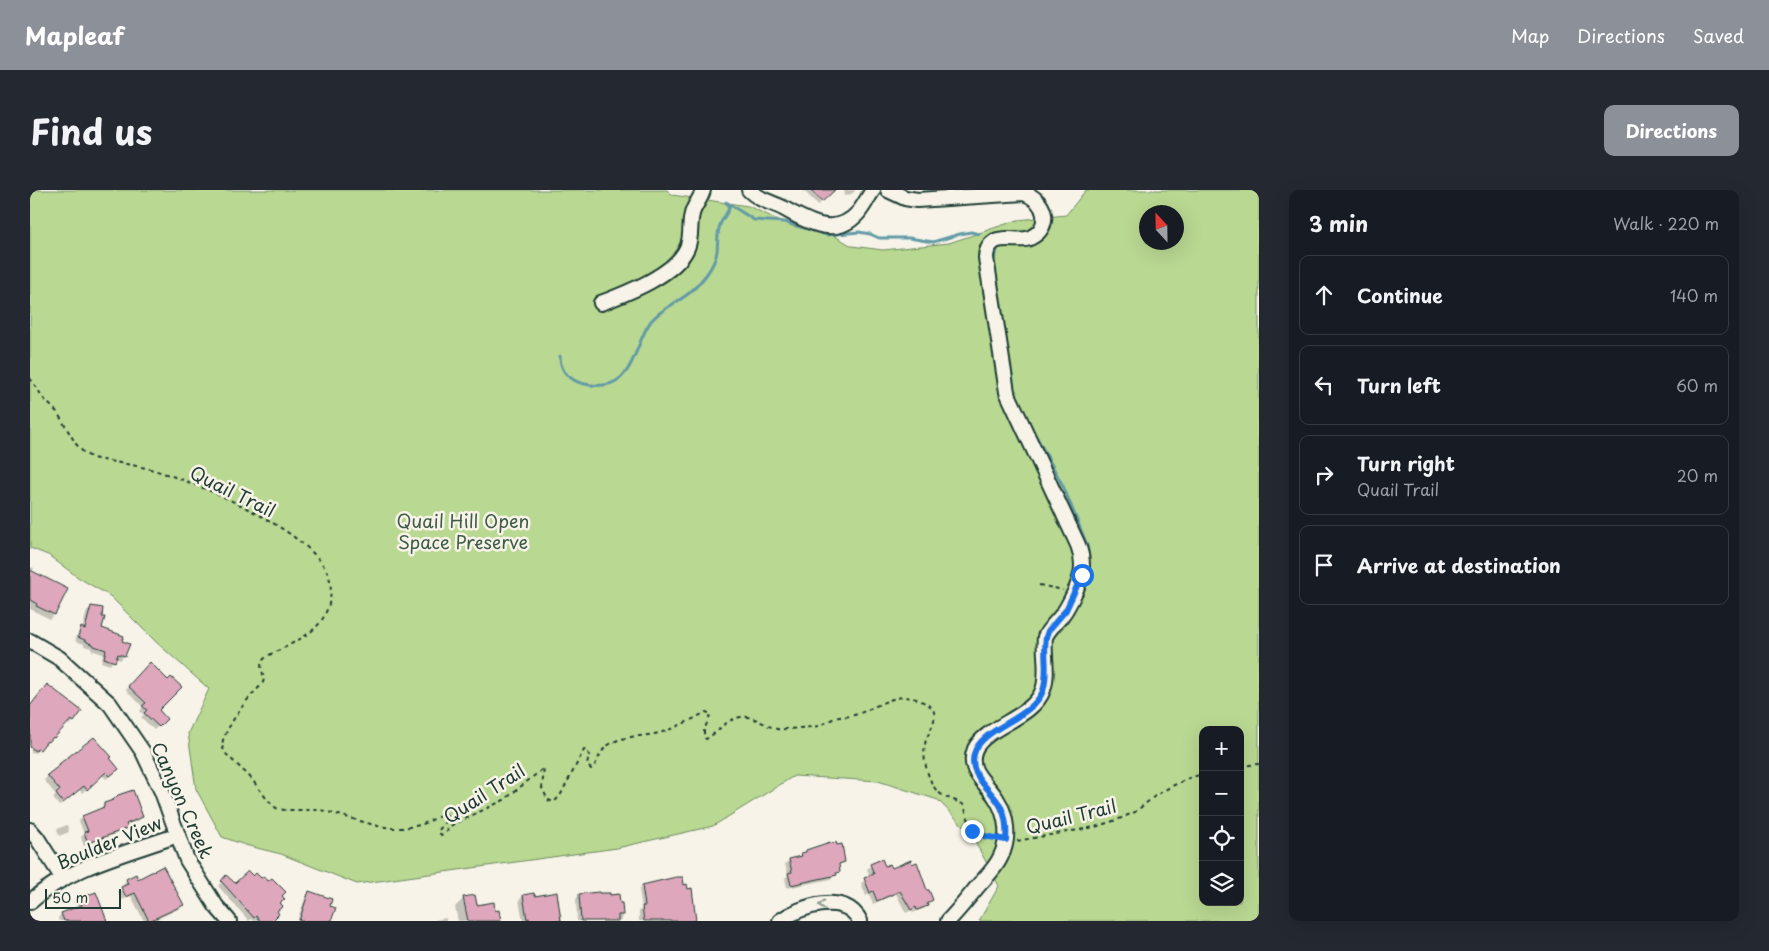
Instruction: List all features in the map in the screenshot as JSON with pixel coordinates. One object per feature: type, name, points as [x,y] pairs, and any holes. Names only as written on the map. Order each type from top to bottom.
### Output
[{"type":"street","points":[[601,303],[651,281],[680,258],[689,242],[692,215],[704,190]]},
{"type":"street","points":[[749,190],[758,198],[783,208],[800,218],[824,226],[834,225],[852,218],[873,190]]},
{"type":"street","points":[[888,190],[905,198],[917,200],[1024,193],[1037,200],[1044,214],[1042,226],[1035,235],[1023,239],[994,242],[987,250],[986,258],[1007,392],[1083,559],[1083,570],[1079,584],[1066,610],[1048,631],[1046,637],[1045,682],[1040,697],[1030,707],[984,738],[974,752],[973,763],[976,775],[996,797],[1004,813],[1006,840],[1002,856],[948,921]]},
{"type":"street","name":"Canyon Creek","points":[[30,641],[59,658],[110,704],[143,752],[162,792],[187,860],[216,906],[229,921]]},
{"type":"street","points":[[30,830],[63,879]]},
{"type":"street","name":"Boulder View","points":[[30,902],[63,879],[110,859],[178,835]]},
{"type":"street","points":[[780,921],[802,908],[818,904],[834,904],[848,908],[854,912],[860,921]]},
{"type":"path","name":"Quail Trail","points":[[30,378],[44,399],[57,412],[72,440],[87,455],[97,459],[163,473],[233,502],[263,517],[292,536],[323,564],[330,581],[330,596],[326,612],[314,629],[303,638],[262,661],[263,683],[248,699],[226,732],[222,742],[223,750],[250,777],[276,808],[284,810],[322,810],[378,826],[403,828],[421,825],[446,815],[448,818],[438,831],[440,834],[443,834],[453,824],[504,800],[544,768],[542,791],[548,800],[554,802],[560,796],[584,750],[587,750],[589,754],[587,766],[591,769],[601,752],[614,742],[669,730],[693,720],[706,712],[711,714],[704,730],[704,737],[706,739],[725,723],[740,717],[751,718],[779,730],[798,727],[811,728],[836,718],[854,715],[893,698],[905,697],[922,701],[931,707],[934,713],[932,726],[924,747],[927,768],[933,786],[940,793],[964,804],[972,831],[984,836],[1014,842],[1095,827],[1135,812],[1170,787],[1199,775]]},
{"type":"path","points":[[1039,585],[1067,591]]},
{"type":"path","points":[[1244,766],[1259,764]]},
{"type":"green space","name":"Quail Hill Open Space Preserve","points":[[30,190],[667,190],[672,195],[748,206],[792,226],[833,235],[852,246],[883,250],[949,243],[1018,220],[1066,215],[1086,190],[1259,190],[1259,921],[979,921],[999,886],[971,834],[938,800],[878,781],[794,776],[713,826],[617,848],[357,884],[281,854],[222,837],[196,789],[188,733],[209,689],[156,642],[110,596],[79,578],[48,555],[30,548]]},
{"type":"building","points":[[811,190],[835,190],[822,202]]},
{"type":"building","points":[[30,570],[68,589],[55,615],[36,606],[37,604],[30,600]]},
{"type":"building","points":[[91,606],[103,608],[102,617],[105,617],[102,628],[124,636],[122,641],[130,644],[125,656],[118,654],[115,662],[104,658],[106,650],[78,637],[81,627],[85,629]]},
{"type":"building","points":[[150,662],[168,680],[171,677],[182,687],[159,710],[167,719],[159,727],[144,713],[147,710],[142,706],[146,703],[128,686]]},
{"type":"building","points":[[47,684],[82,711],[74,722],[71,720],[54,738],[49,742],[47,741],[40,750],[37,749],[36,751],[30,747],[30,706]]},
{"type":"building","points":[[94,737],[112,757],[110,758],[119,769],[110,776],[106,772],[87,790],[84,786],[63,803],[56,794],[60,790],[47,775]]},
{"type":"building","points":[[133,790],[143,817],[126,824],[128,828],[88,843],[84,832],[88,831],[82,816],[104,807],[104,803],[113,800],[118,795]]},
{"type":"building","points":[[830,842],[831,844],[836,842],[837,845],[842,844],[845,862],[839,864],[840,872],[836,873],[837,875],[791,885],[788,873],[792,872],[789,859],[802,856],[801,853],[806,852],[806,850]]},
{"type":"building","points":[[882,859],[885,866],[890,864],[892,868],[911,860],[912,864],[917,862],[927,890],[929,890],[933,900],[927,903],[928,906],[917,910],[916,907],[911,910],[900,891],[877,901],[873,891],[870,893],[864,878],[874,874],[870,864]]},
{"type":"building","points":[[163,866],[184,905],[149,921],[135,893],[126,897],[121,887],[128,884],[126,879],[136,874],[138,879]]},
{"type":"building","points":[[248,871],[253,876],[256,873],[261,878],[264,876],[268,881],[272,878],[286,892],[282,896],[285,899],[280,903],[283,906],[277,911],[279,914],[272,921],[260,921],[256,916],[254,918],[221,881],[226,875],[235,883]]},
{"type":"building","points":[[683,877],[684,885],[687,884],[688,889],[692,888],[696,921],[644,921],[642,906],[645,906],[642,885]]},
{"type":"building","points":[[309,891],[332,899],[330,906],[336,908],[331,921],[299,921]]},
{"type":"building","points":[[96,892],[107,921],[64,921],[61,913],[82,905],[80,898]]},
{"type":"building","points":[[557,892],[561,921],[530,921],[529,918],[527,919],[523,895],[534,893],[535,896]]},
{"type":"building","points":[[610,893],[610,895],[619,894],[623,915],[618,915],[618,921],[581,921],[579,894]]},
{"type":"building","points":[[475,895],[477,905],[494,902],[495,911],[499,910],[501,921],[468,921],[463,897]]},
{"type":"waterway","points":[[560,356],[564,372],[570,378],[581,383],[604,385],[614,382],[622,376],[628,369],[651,321],[688,294],[710,269],[716,257],[718,231],[729,208],[726,202],[754,220],[785,222],[827,235],[859,232],[879,238],[909,238],[933,242],[971,232],[979,234]]},
{"type":"waterway","points":[[992,265],[997,251],[995,248]]},
{"type":"waterway","points":[[1022,410],[1063,486],[1087,545],[1089,557]]},
{"type":"route","points":[[972,831],[984,836],[1006,840],[1006,822],[1002,807],[996,797],[976,775],[973,763],[974,752],[984,738],[1030,707],[1040,697],[1045,682],[1044,644],[1048,631],[1063,615],[1082,575]]}]
